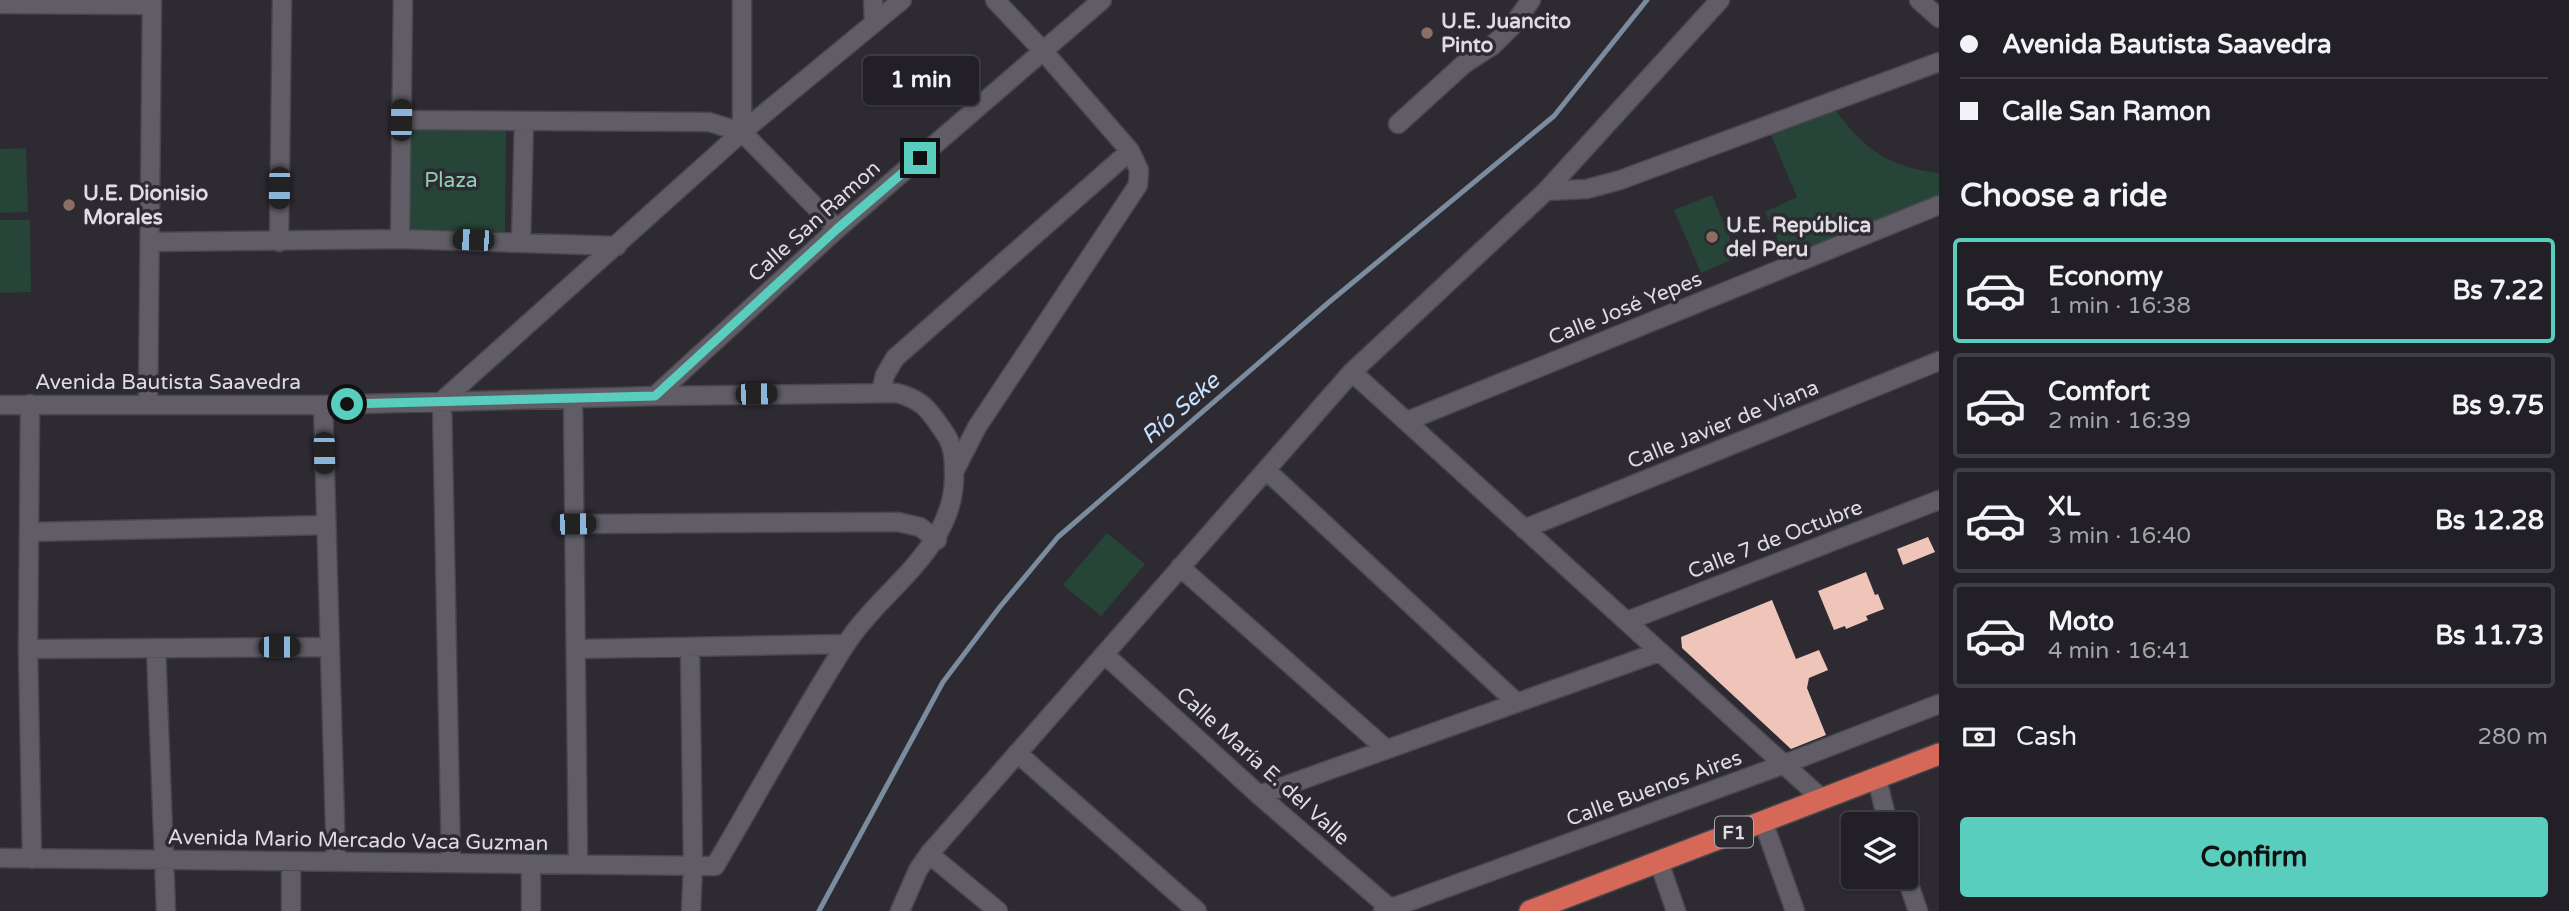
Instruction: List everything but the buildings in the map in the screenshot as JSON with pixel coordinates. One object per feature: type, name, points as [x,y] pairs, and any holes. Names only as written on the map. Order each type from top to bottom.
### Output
[{"type":"highway","name":"F1","points":[[1543,909],[1939,754]]},
{"type":"street","points":[[279,242],[282,0]]},
{"type":"street","points":[[400,239],[403,0]]},
{"type":"street","points":[[742,0],[742,132]]},
{"type":"street","points":[[873,0],[874,23]]},
{"type":"street","points":[[452,863],[442,401],[742,132],[902,0]]},
{"type":"street","points":[[578,649],[846,644],[937,540],[949,512],[955,487],[954,471],[976,427],[1138,185],[1139,170],[1130,151],[995,0]]},
{"type":"street","name":"Calle San Ramon","points":[[655,396],[837,229],[1102,0]]},
{"type":"street","points":[[1398,124],[1464,64],[1492,46],[1513,25],[1531,0]]},
{"type":"street","points":[[900,911],[918,870],[929,853],[1352,372],[1546,191],[1720,0]]},
{"type":"street","points":[[1919,0],[1939,18]]},
{"type":"street","points":[[0,4],[152,2],[148,404]]},
{"type":"street","points":[[1546,191],[1587,189],[1620,180],[1939,62]]},
{"type":"street","points":[[401,120],[709,122],[742,132],[837,229]]},
{"type":"street","points":[[521,242],[524,121]]},
{"type":"street","points":[[881,393],[885,375],[895,358],[1130,151]]},
{"type":"street","name":"Calle José Yepes","points":[[1407,422],[1939,205]]},
{"type":"street","points":[[150,242],[400,239],[617,246]]},
{"type":"street","name":"Calle Javier de Viana","points":[[1524,529],[1939,361]]},
{"type":"street","points":[[1352,372],[1822,799]]},
{"type":"street","name":"Avenida Bautista Saavedra","points":[[0,405],[324,405],[881,393],[915,398],[927,408],[950,440],[954,471]]},
{"type":"street","points":[[573,399],[578,649],[578,864]]},
{"type":"street","points":[[30,404],[32,859]]},
{"type":"street","points":[[324,405],[328,647],[336,862]]},
{"type":"street","points":[[1266,470],[1517,704]]},
{"type":"street","name":"Calle 7 de Octubre","points":[[1627,621],[1939,500]]},
{"type":"street","points":[[575,524],[898,522],[920,527],[937,540]]},
{"type":"street","points":[[30,532],[326,525]]},
{"type":"street","points":[[1181,567],[1386,749]]},
{"type":"street","name":"Avenida Mario Mercado Vaca Guzman","points":[[0,859],[715,866],[846,644]]},
{"type":"street","points":[[29,649],[328,647]]},
{"type":"street","points":[[691,647],[691,911]]},
{"type":"street","points":[[156,648],[166,911]]},
{"type":"street","points":[[1259,796],[1659,652]]},
{"type":"street","name":"Calle María E. del Valle","points":[[1104,654],[1389,910]]},
{"type":"street","name":"Calle Buenos Aires","points":[[1389,910],[1939,704]]},
{"type":"street","points":[[1017,752],[1196,911]]},
{"type":"street","points":[[1877,779],[1885,812]]},
{"type":"street","points":[[1763,821],[1795,911]]},
{"type":"street","points":[[929,853],[998,911]]},
{"type":"street","points":[[291,911],[292,862]]},
{"type":"street","points":[[1659,862],[1676,911]]},
{"type":"street","points":[[531,865],[531,911]]},
{"type":"street","points":[[1911,889],[1919,911]]},
{"type":"green space","points":[[1831,111],[1837,112],[1858,137],[1880,155],[1907,167],[1939,173],[1939,200],[1788,262],[1765,212],[1797,197],[1771,135]]},
{"type":"green space","name":"Plaza","points":[[401,126],[506,130],[505,234],[397,230]]},
{"type":"green space","points":[[26,148],[28,212],[0,213],[0,149]]},
{"type":"green space","points":[[1712,195],[1738,257],[1701,273],[1674,210]]},
{"type":"green space","points":[[0,220],[30,220],[31,292],[0,293]]},
{"type":"green space","points":[[1107,533],[1145,564],[1101,616],[1063,585]]},
{"type":"waterway","name":"Río Seke","points":[[819,911],[943,682],[999,608],[1058,537],[1328,303],[1554,116],[1647,0]]},
{"type":"place","name":"U.E. Juancito Pinto","points":[[1427,33]]},
{"type":"place","name":"U.E. Dionisio Morales","points":[[69,205]]},
{"type":"place","name":"U.E. República del Peru","points":[[1712,237]]},
{"type":"route","points":[[347,404],[655,396],[837,229],[920,158]]}]
